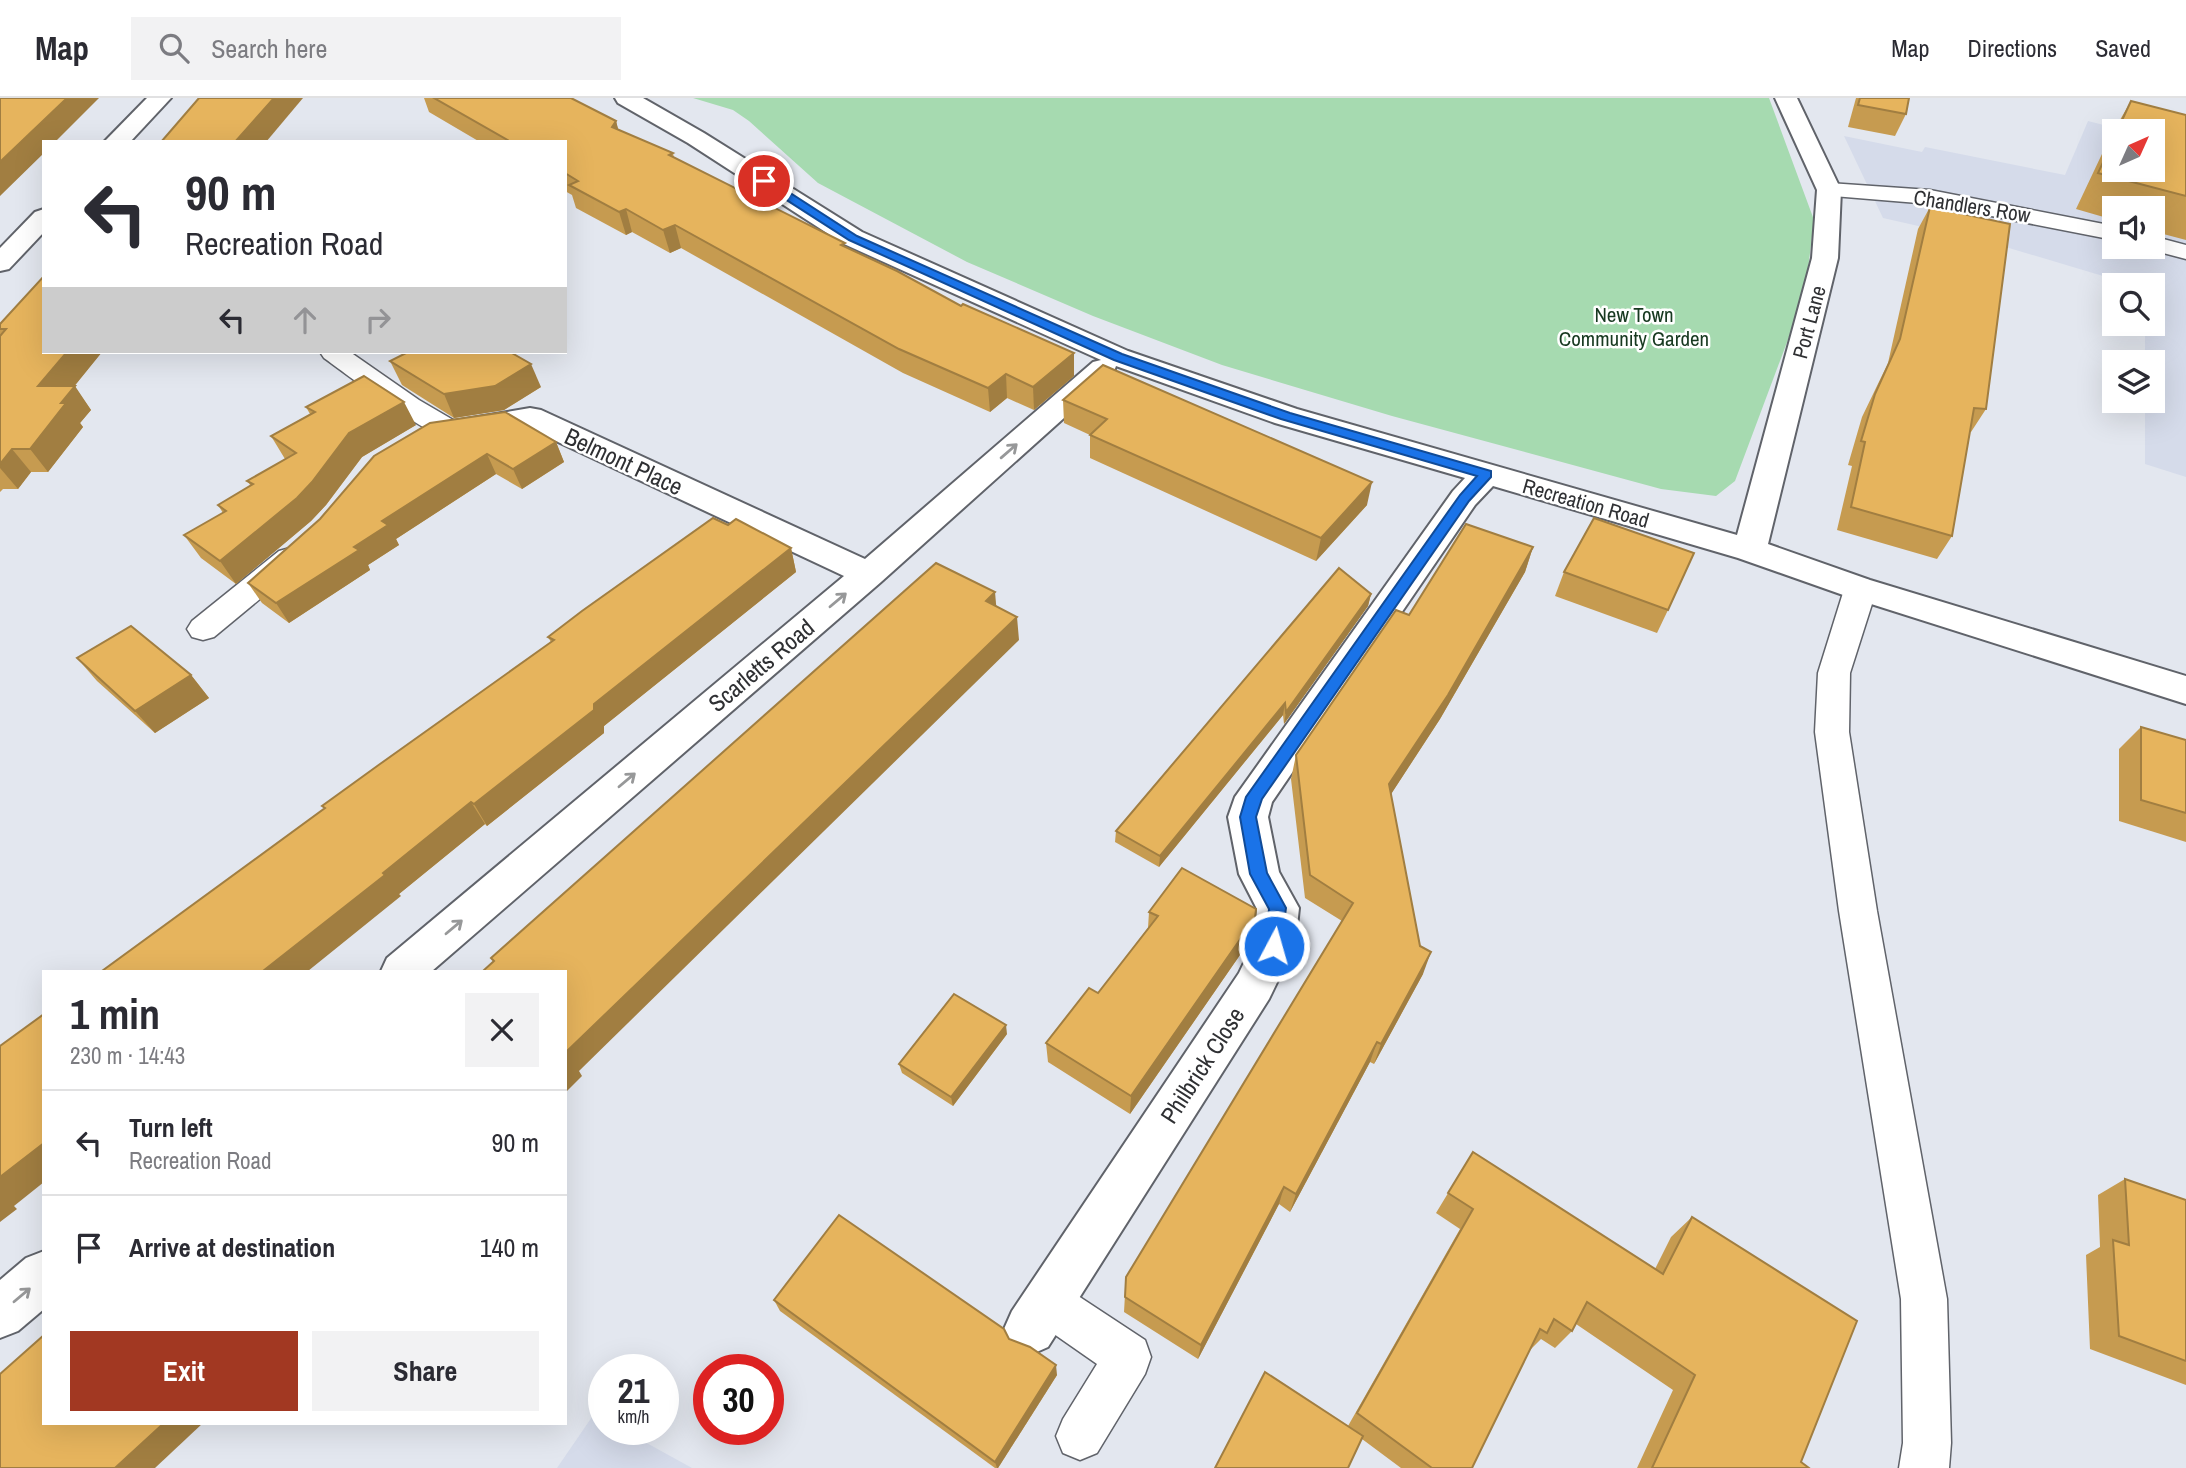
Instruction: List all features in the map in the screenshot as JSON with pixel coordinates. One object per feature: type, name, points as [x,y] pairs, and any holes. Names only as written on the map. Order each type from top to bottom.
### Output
[{"type":"street","points":[[118,140],[160,98]]},
{"type":"street","name":"Recreation Road","points":[[626,98],[696,138],[853,238],[1118,357],[1286,416],[1750,550],[1858,588],[2186,690]]},
{"type":"street","name":"Port Lane","points":[[1750,550],[1825,258],[1829,190],[1786,98]]},
{"type":"street","points":[[0,263],[42,219]]},
{"type":"street","name":"Scarletts Road","points":[[403,970],[1118,357]]},
{"type":"street","name":"Belmont Place","points":[[419,440],[431,433],[530,417],[869,573]]},
{"type":"street","name":"Philbrick Close","points":[[1038,1315],[1254,986],[1274,946],[1278,908],[1259,874],[1248,817],[1254,797],[1464,498],[1486,474]]},
{"type":"street","points":[[0,1313],[42,1278]]},
{"type":"lane","name":"Chandlers Row","points":[[1829,190],[1930,197],[2102,231]]},
{"type":"lane","points":[[2165,246],[2186,252]]},
{"type":"lane","points":[[336,354],[409,406],[450,430]]},
{"type":"lane","points":[[203,628],[309,542]]},
{"type":"lane","points":[[1858,588],[1856,604],[1834,673],[1832,732],[1858,911],[1924,1299],[1927,1443],[1924,1468]]},
{"type":"lane","points":[[1038,1315],[1128,1357],[1080,1436]]},
{"type":"shaded area","points":[[2088,121],[2102,125],[2102,182],[2165,182],[2165,161],[2186,146],[2186,477],[2145,464],[2145,413],[2165,413],[2165,350],[2145,350],[2145,336],[2165,336],[2165,273],[2102,273],[2102,276],[1989,242],[1883,218],[1844,136],[1922,152],[1925,147],[2065,175]]},
{"type":"shaded area","points":[[588,1423],[588,1445],[650,1445],[692,1468],[557,1468]]},
{"type":"green space","name":"New Town Community Garden","points":[[693,98],[1769,98],[1814,220],[1805,294],[1735,481],[1716,496],[1661,489],[1392,416],[1222,365],[1093,316],[967,262],[818,183],[733,110]]},
{"type":"building","points":[[0,98],[67,98],[0,162]]},
{"type":"building","points":[[199,98],[274,98],[237,140],[163,140]]},
{"type":"building","points":[[434,98],[571,98],[616,121],[612,127],[673,153],[669,155],[845,243],[841,245],[897,271],[961,306],[963,304],[1074,353],[1033,387],[1006,374],[988,388],[899,349],[675,225],[663,230],[626,209],[619,212],[569,185],[578,181],[567,174],[567,140],[508,140]]},
{"type":"building","points":[[1860,98],[1909,98],[1906,114],[1858,105]]},
{"type":"building","points":[[2131,101],[2186,115],[2186,196],[2132,182],[2165,182],[2165,119],[2123,119]]},
{"type":"building","points":[[1930,207],[2010,224],[1986,409],[1974,408],[1952,536],[1851,507],[1865,442],[1861,441],[1875,394],[1900,339]]},
{"type":"building","points":[[42,278],[42,354],[65,354],[38,386],[75,386],[61,403],[66,403],[30,449],[12,449],[0,464],[0,336],[6,329],[0,329],[0,324]]},
{"type":"building","points":[[404,354],[514,354],[531,364],[495,386],[444,394],[390,361]]},
{"type":"building","points":[[1103,365],[1372,482],[1321,538],[1090,435],[1107,419],[1063,400]]},
{"type":"building","points":[[364,376],[404,402],[349,433],[297,498],[220,561],[184,535],[226,511],[218,505],[253,484],[247,481],[296,453],[271,436],[315,412],[306,407]]},
{"type":"building","points":[[505,412],[556,442],[513,469],[487,454],[382,521],[388,525],[354,547],[359,550],[276,603],[248,583],[320,519],[374,456],[430,423]]},
{"type":"building","points":[[713,518],[728,525],[736,519],[791,548],[594,704],[594,710],[474,804],[471,802],[383,873],[385,875],[264,970],[103,970],[325,808],[322,806],[554,640],[548,637]]},
{"type":"building","points":[[1594,518],[1694,553],[1668,610],[1564,572]]},
{"type":"building","points":[[1466,524],[1533,547],[1448,695],[1389,784],[1420,946],[1431,952],[1381,1044],[1377,1042],[1296,1194],[1284,1187],[1201,1345],[1125,1297],[1126,1277],[1353,903],[1310,875],[1296,755],[1396,610],[1409,615]]},
{"type":"building","points":[[936,563],[995,592],[986,601],[1017,617],[567,1051],[567,970],[484,970],[494,961],[491,958]]},
{"type":"building","points":[[1339,568],[1371,594],[1286,712],[1285,703],[1160,856],[1116,831]]},
{"type":"building","points":[[131,626],[191,675],[135,711],[77,658]]},
{"type":"building","points":[[2141,727],[2186,740],[2186,813],[2141,800]]},
{"type":"building","points":[[1182,868],[1256,909],[1255,918],[1131,1096],[1046,1043],[1089,988],[1098,993],[1158,916],[1149,912]]},
{"type":"building","points":[[954,994],[1006,1025],[951,1097],[899,1064]]},
{"type":"building","points":[[42,1015],[42,1145],[0,1177],[0,1046]]},
{"type":"building","points":[[1473,1152],[1663,1274],[1692,1217],[1857,1321],[1801,1462],[1809,1468],[1652,1468],[1695,1375],[1587,1302],[1572,1331],[1554,1319],[1547,1333],[1540,1329],[1472,1468],[1432,1468],[1357,1413],[1473,1209],[1448,1193]]},
{"type":"building","points":[[2125,1179],[2186,1200],[2186,1361],[2119,1336],[2113,1240],[2129,1245]]},
{"type":"building","points":[[839,1215],[1004,1329],[1009,1339],[1030,1347],[1056,1365],[995,1462],[774,1300]]},
{"type":"building","points":[[42,1337],[42,1425],[162,1425],[115,1468],[0,1468],[0,1374]]},
{"type":"building","points":[[1265,1372],[1363,1436],[1348,1468],[1215,1468]]},
{"type":"route","points":[[764,181],[853,238],[1118,357],[1286,416],[1486,474],[1464,498],[1254,797],[1248,817],[1259,874],[1278,908],[1274,946]]}]
